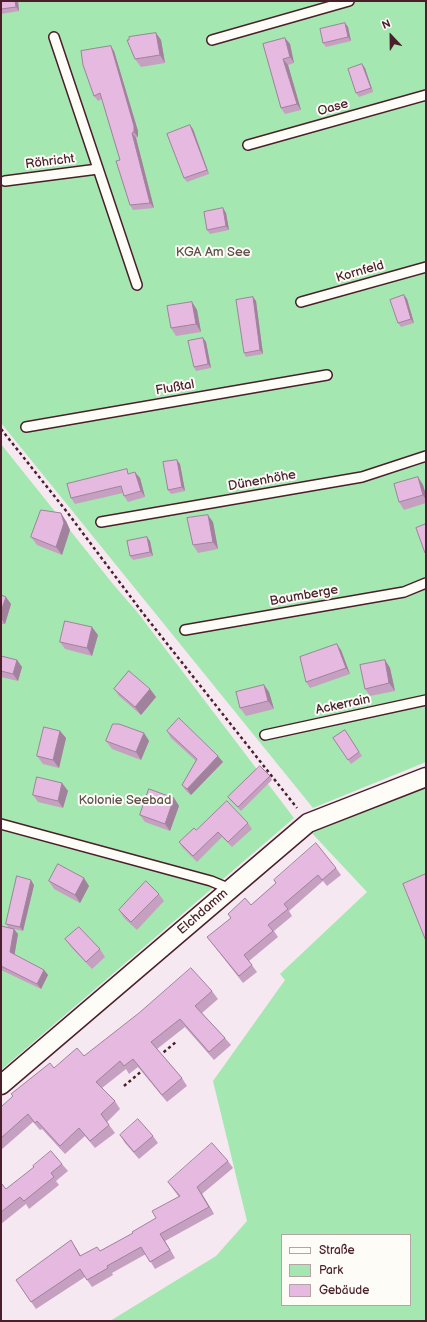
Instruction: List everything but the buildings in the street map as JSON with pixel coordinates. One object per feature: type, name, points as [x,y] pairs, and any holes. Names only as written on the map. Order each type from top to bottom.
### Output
[{"type":"street","name":"Elchdamm","points":[[1,1085],[308,822],[426,776]]},
{"type":"lane","points":[[212,40],[349,1]]},
{"type":"lane","points":[[54,37],[137,285]]},
{"type":"lane","name":"Oase","points":[[248,145],[426,95]]},
{"type":"lane","name":"Röhricht","points":[[5,181],[98,169]]},
{"type":"lane","name":"Kornfeld","points":[[301,302],[426,267]]},
{"type":"lane","name":"Flußtal","points":[[26,427],[327,375]]},
{"type":"lane","name":"Dünenhöhe","points":[[101,522],[362,476],[426,456]]},
{"type":"lane","name":"Baumberge","points":[[184,630],[404,592],[426,583]]},
{"type":"lane","name":"Ackerrain","points":[[264,735],[426,700]]},
{"type":"lane","points":[[1,824],[203,879],[230,889]]},
{"type":"path","points":[[1,428],[67,512],[142,612],[308,822]]},
{"type":"path","points":[[154,1061],[176,1042]]},
{"type":"path","points":[[124,1086],[148,1065]]},
{"type":"green space","name":"KGA Am See","points":[[1,1],[426,1],[426,762],[313,808],[1,423]]},
{"type":"green space","name":"Kolonie Seebad","points":[[1,444],[138,613],[294,818],[1,1070]]},
{"type":"green space","points":[[426,784],[426,1321],[110,1321],[216,1256],[247,1221],[213,1081],[285,980],[280,974],[367,892],[309,830]]}]
